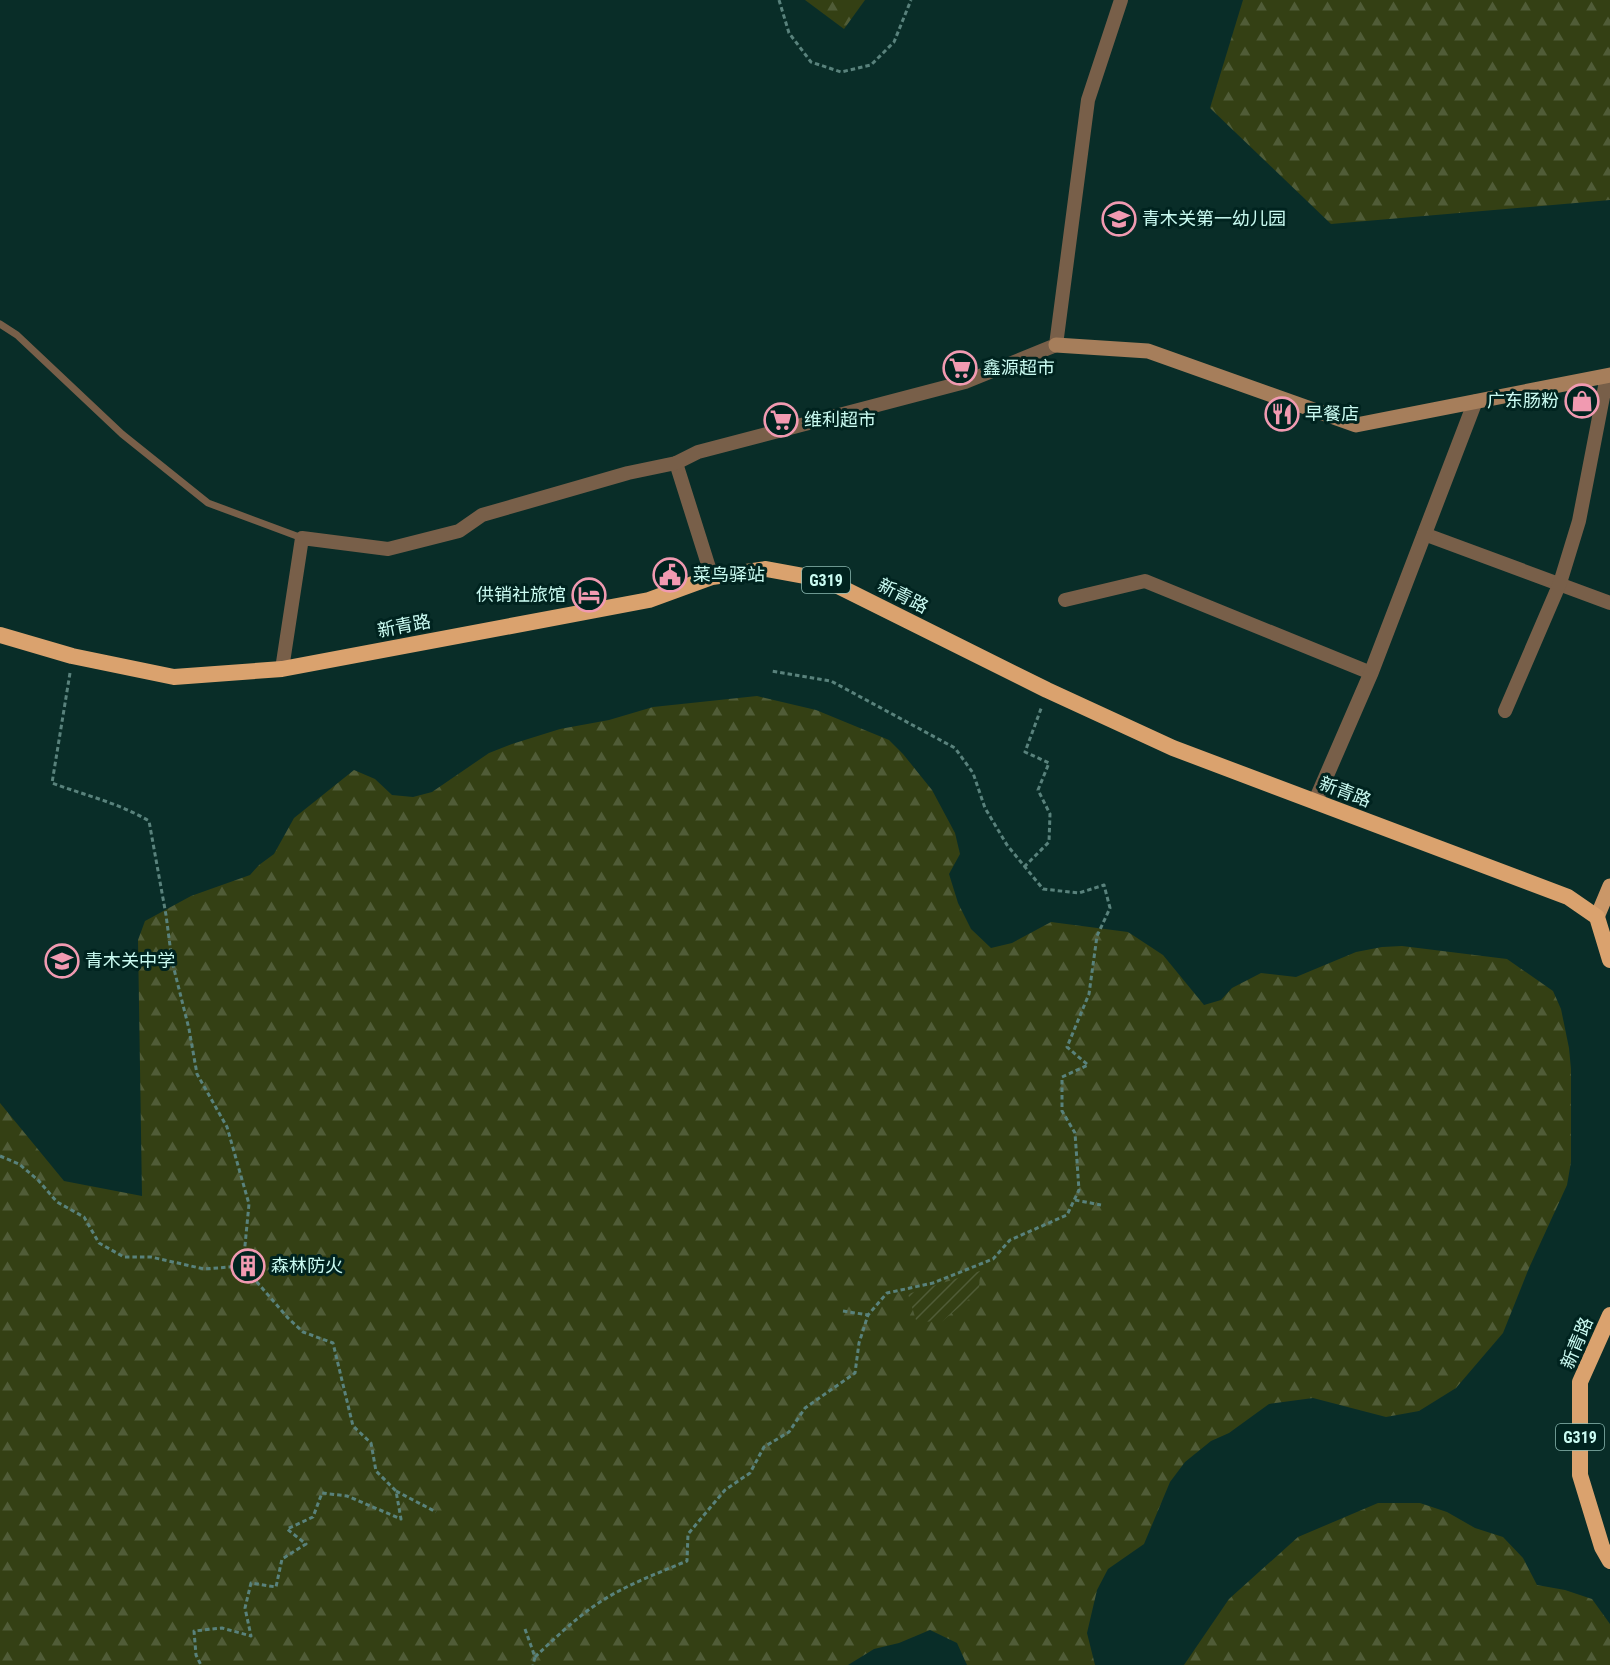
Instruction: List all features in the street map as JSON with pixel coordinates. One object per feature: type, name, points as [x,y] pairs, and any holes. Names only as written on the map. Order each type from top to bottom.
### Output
[{"type":"highway","name":"新青路","points":[[0,635],[72,656],[174,677],[282,669],[649,600],[712,578],[766,569],[826,580],[1047,690],[1173,748],[1568,897],[1603,918]]},
{"type":"highway","points":[[1603,918],[1610,960]]},
{"type":"highway","name":"新青路","points":[[1610,1315],[1580,1382],[1580,1475],[1602,1547],[1610,1561]]},
{"type":"main road","points":[[1056,345],[1148,351],[1356,425],[1608,376]]},
{"type":"main road","points":[[1603,918],[1610,886]]},
{"type":"street","points":[[282,669],[302,538],[388,549],[459,531],[482,515],[628,473],[676,463],[698,452],[965,382],[1056,345],[1088,100],[1121,0]]},
{"type":"street","points":[[1505,711],[1560,583],[1579,521],[1608,376]]},
{"type":"street","points":[[1315,802],[1371,673],[1475,402]]},
{"type":"street","points":[[676,463],[712,578]]},
{"type":"street","points":[[1424,534],[1610,603]]},
{"type":"street","points":[[1065,600],[1145,581],[1371,673]]},
{"type":"lane","points":[[0,324],[17,335],[123,434],[208,503],[302,538]]},
{"type":"path","points":[[779,0],[789,33],[811,62],[841,72],[871,65],[894,42],[911,0]]},
{"type":"path","points":[[72,656],[52,783],[91,795],[149,821],[172,961],[189,1029],[197,1074],[227,1127],[249,1204],[243,1266],[303,1332],[333,1344],[353,1426],[371,1443],[376,1471],[396,1491],[436,1512]]},
{"type":"path","points":[[533,1665],[535,1657],[572,1623],[603,1600],[642,1579],[687,1561],[688,1534],[725,1490],[750,1473],[764,1447],[789,1432],[805,1408],[855,1373],[859,1343],[868,1315],[887,1293],[933,1283],[993,1259],[1010,1240],[1067,1215],[1079,1190],[1075,1133],[1062,1111],[1062,1077],[1088,1065],[1067,1047],[1089,994],[1097,936],[1110,908],[1104,885],[1079,893],[1043,889],[1007,845],[985,808],[973,773],[955,748],[831,681],[771,671]]},
{"type":"path","points":[[1024,867],[1050,842],[1050,814],[1038,790],[1050,763],[1025,752],[1047,690]]},
{"type":"path","points":[[0,1156],[20,1164],[57,1202],[84,1217],[99,1243],[124,1257],[151,1257],[204,1269],[243,1266]]},
{"type":"path","points":[[1075,1200],[1101,1205]]},
{"type":"path","points":[[843,1311],[868,1315]]},
{"type":"path","points":[[201,1665],[196,1655],[194,1631],[222,1628],[251,1636],[245,1608],[251,1583],[276,1587],[282,1559],[306,1545],[287,1529],[314,1516],[322,1493],[347,1496],[401,1519],[396,1491]]},
{"type":"path","points":[[525,1629],[535,1657]]},
{"type":"green space","points":[[805,0],[865,0],[844,29]]},
{"type":"green space","points":[[1243,0],[1610,0],[1610,200],[1331,224],[1210,108]]},
{"type":"green space","points":[[757,696],[816,710],[889,740],[903,754],[932,790],[955,833],[960,854],[949,874],[958,903],[971,929],[991,948],[1012,943],[1051,922],[1128,932],[1163,955],[1204,1005],[1221,1000],[1232,988],[1261,973],[1296,977],[1356,952],[1402,946],[1507,959],[1553,991],[1561,1009],[1569,1048],[1571,1162],[1567,1185],[1529,1268],[1503,1333],[1456,1388],[1419,1411],[1386,1417],[1313,1398],[1269,1404],[1229,1433],[1211,1441],[1185,1462],[1170,1482],[1144,1544],[1108,1569],[1097,1590],[1087,1633],[1095,1665],[967,1665],[957,1643],[930,1630],[899,1643],[874,1649],[848,1665],[0,1665],[0,1103],[64,1181],[142,1196],[138,940],[145,921],[191,896],[250,875],[274,854],[294,818],[354,770],[375,779],[392,795],[413,797],[432,792],[489,753],[560,729],[609,720],[653,707]]},
{"type":"green space","points":[[980,1271],[979,1291],[940,1323],[916,1320],[908,1294]]},
{"type":"green space","points":[[1378,1503],[1420,1503],[1447,1512],[1475,1528],[1503,1537],[1523,1558],[1537,1585],[1565,1590],[1592,1599],[1610,1624],[1610,1665],[1184,1665],[1229,1599],[1298,1537]]},
{"type":"place","name":"青木关第一幼儿园","points":[[1119,219]]},
{"type":"place","name":"鑫源超市","points":[[960,368]]},
{"type":"place","name":"广东肠粉","points":[[1582,401]]},
{"type":"place","name":"早餐店","points":[[1282,414]]},
{"type":"place","name":"维利超市","points":[[781,420]]},
{"type":"place","name":"菜鸟驿站","points":[[670,575]]},
{"type":"place","name":"供销社旅馆","points":[[589,595]]},
{"type":"place","name":"青木关中学","points":[[62,961]]},
{"type":"place","name":"森林防火","points":[[248,1266]]}]
